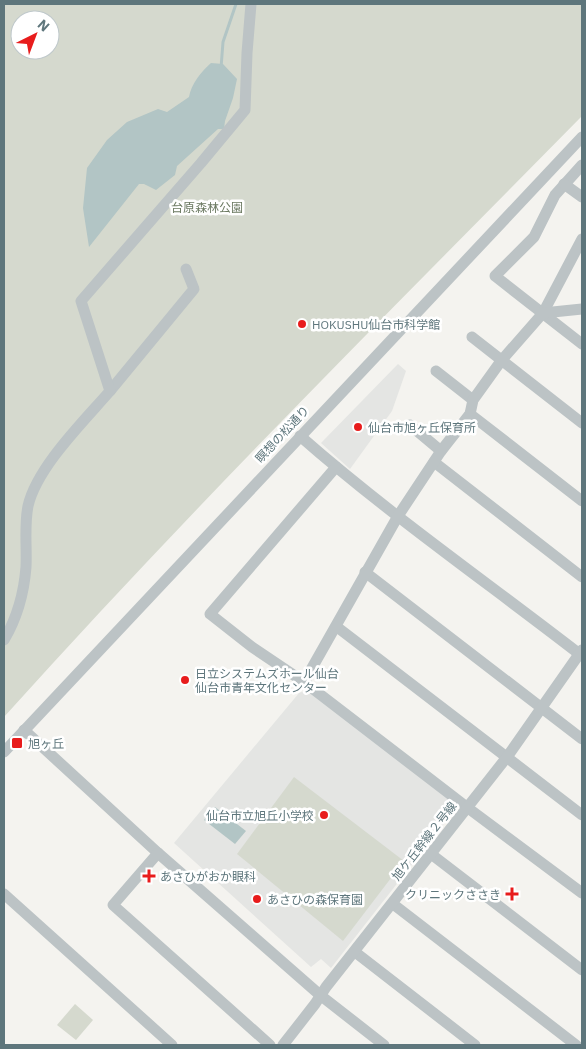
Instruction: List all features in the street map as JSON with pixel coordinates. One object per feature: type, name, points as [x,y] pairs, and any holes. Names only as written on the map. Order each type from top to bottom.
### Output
[{"type":"street","points":[[110,391],[82,301],[245,110],[247,46],[252,4]]},
{"type":"street","name":"瞑想の松通り","points":[[4,752],[582,137]]},
{"type":"street","points":[[582,165],[555,195],[534,237],[495,276],[582,344]]},
{"type":"street","points":[[564,184],[582,197]]},
{"type":"street","points":[[304,682],[398,516],[441,451],[470,414],[473,400],[501,361],[543,313],[582,239]]},
{"type":"street","points":[[4,640],[13,624],[22,597],[26,568],[28,506],[36,485],[57,453],[194,289],[186,269]]},
{"type":"street","points":[[543,313],[582,308]]},
{"type":"street","points":[[472,337],[582,423]]},
{"type":"street","points":[[436,371],[473,400]]},
{"type":"street","points":[[470,414],[582,501]]},
{"type":"street","points":[[410,425],[441,451]]},
{"type":"street","points":[[300,436],[398,516],[581,653]]},
{"type":"street","points":[[434,462],[582,577]]},
{"type":"street","points":[[336,467],[210,614],[252,647],[304,682],[582,893]]},
{"type":"street","points":[[365,572],[582,739]]},
{"type":"street","points":[[336,627],[582,815]]},
{"type":"street","name":"旭ケ丘幹線２号線","points":[[283,1045],[507,757],[581,653]]},
{"type":"street","points":[[24,730],[158,852],[320,995],[384,1045]]},
{"type":"street","points":[[158,852],[113,905],[270,1045]]},
{"type":"street","points":[[432,854],[582,970]]},
{"type":"street","points":[[4,894],[172,1045]]},
{"type":"street","points":[[392,904],[577,1045],[582,1040]]},
{"type":"street","points":[[355,952],[475,1045]]},
{"type":"shaded area","points":[[211,63],[223,64],[237,79],[224,129],[218,129],[177,166],[175,175],[156,190],[144,184],[139,184],[89,247],[83,208],[87,168],[107,140],[127,122],[158,109],[167,112],[189,97],[197,78]]},
{"type":"shaded area","name":"仙台市旭ヶ丘保育所","points":[[398,364],[406,371],[392,411],[350,469],[321,443]]},
{"type":"shaded area","name":"仙台市立旭丘小学校","points":[[307,690],[456,803],[457,807],[331,968],[321,959],[311,967],[174,843],[299,693]]},
{"type":"shaded area","points":[[215,807],[246,831],[235,844],[204,820]]},
{"type":"green space","name":"台原森林公園","points":[[4,4],[582,4],[582,116],[217,488],[4,717]]},
{"type":"green space","points":[[294,777],[404,861],[343,941],[237,854]]},
{"type":"green space","points":[[75,1004],[93,1020],[76,1040],[57,1025]]},
{"type":"waterway","points":[[221,68],[223,42],[236,4]]},
{"type":"place","name":"HOKUSHU仙台市科学館","points":[[302,324]]},
{"type":"place","name":"仙台市旭ヶ丘保育所","points":[[358,427]]},
{"type":"place","name":"日立システムズホール仙台 仙台市青年文化センター","points":[[185,680]]},
{"type":"place","name":"旭ヶ丘","points":[[17,743]]},
{"type":"place","name":"仙台市立旭丘小学校","points":[[324,815]]},
{"type":"place","name":"あさひがおか眼科","points":[[149,876]]},
{"type":"place","name":"クリニックささき","points":[[512,894]]},
{"type":"place","name":"あさひの森保育園","points":[[257,899]]}]
